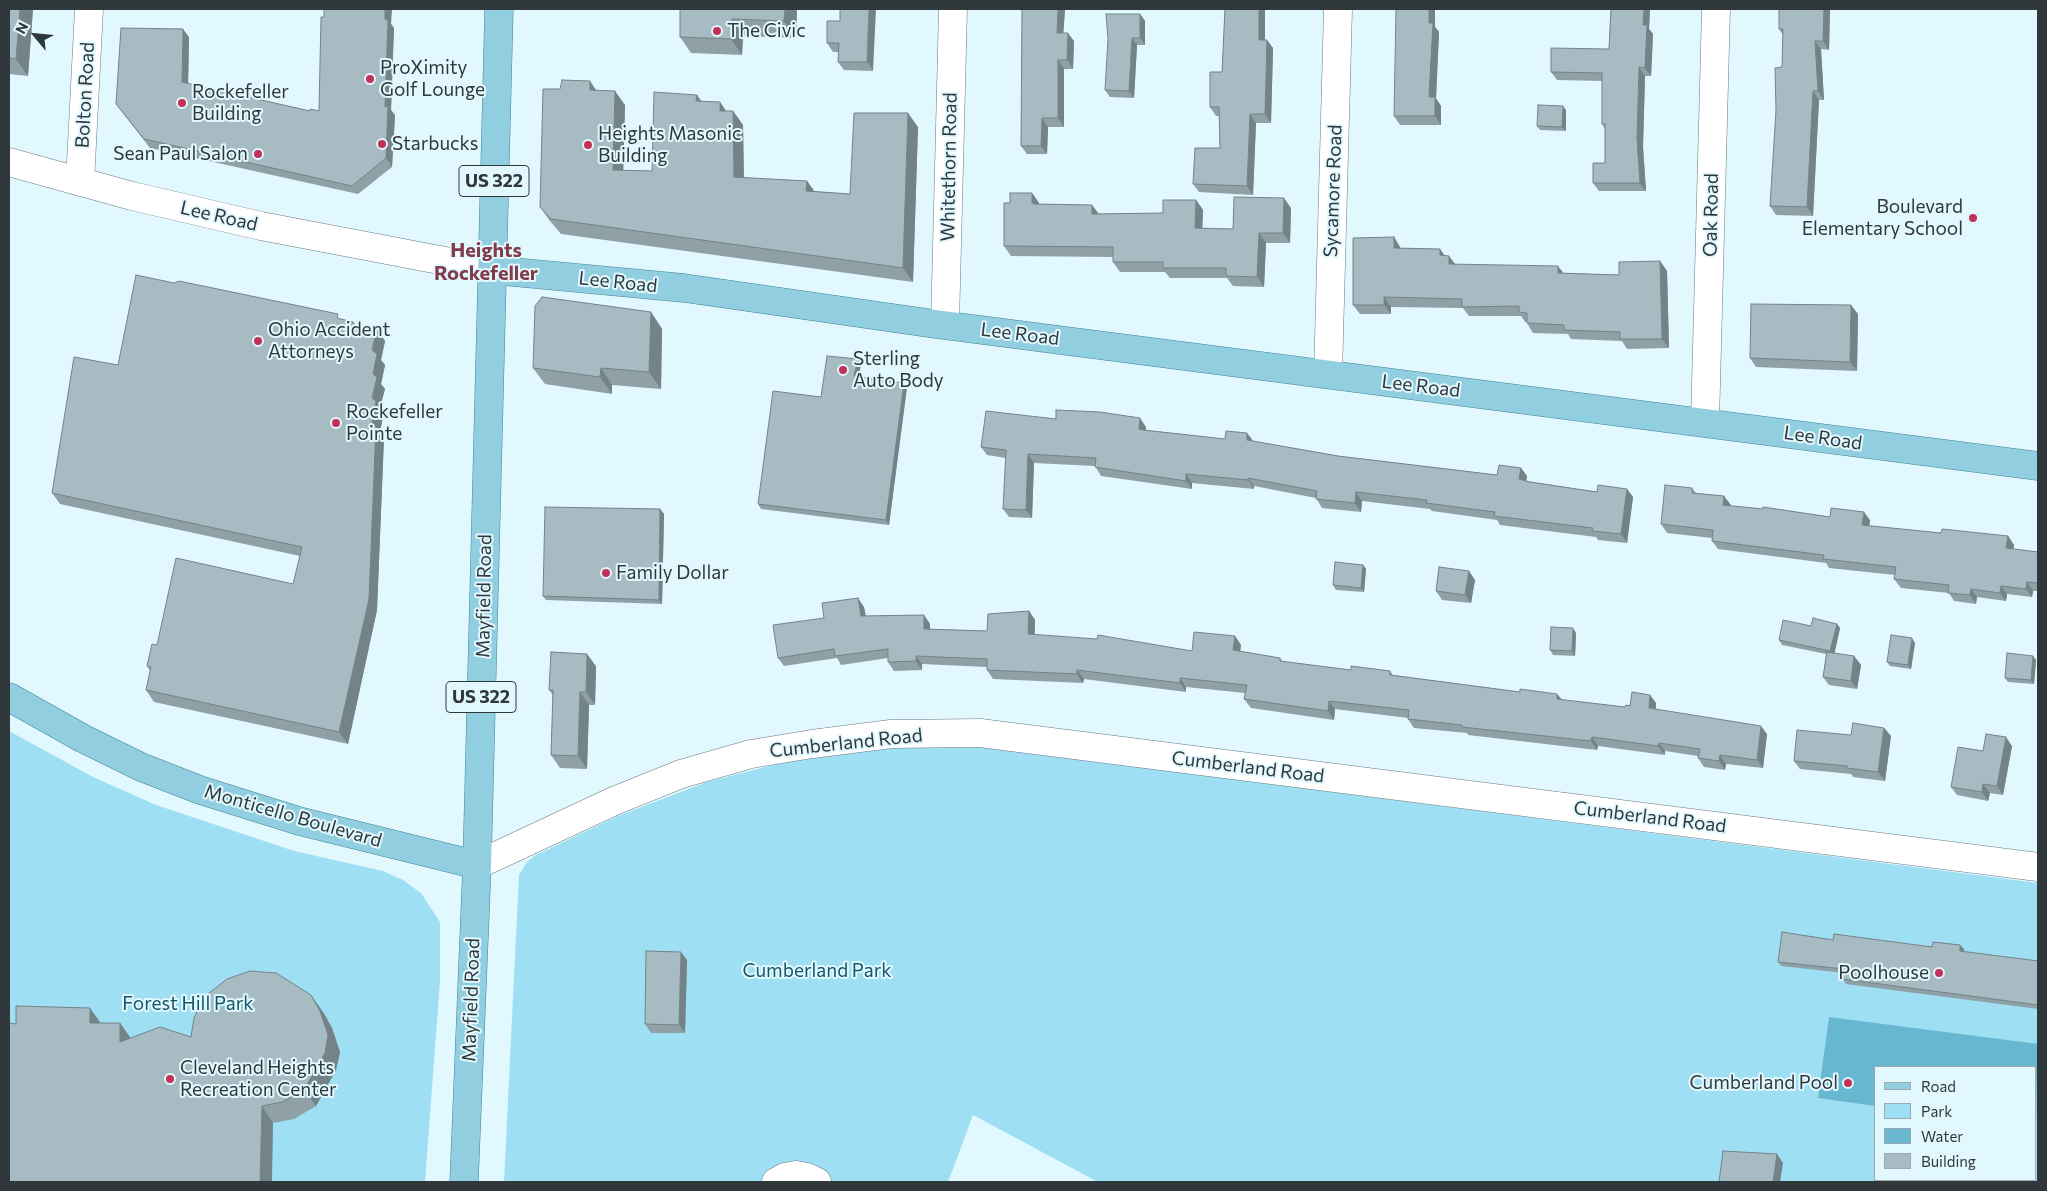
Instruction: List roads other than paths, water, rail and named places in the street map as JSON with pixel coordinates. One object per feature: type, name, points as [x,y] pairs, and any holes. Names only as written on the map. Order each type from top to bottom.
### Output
[{"type":"main road","name":"Mayfield Road","points":[[464,1182],[477,865],[499,9]]},
{"type":"main road","name":"Lee Road","points":[[492,270],[684,288],[945,324],[2038,466]]},
{"type":"main road","name":"Monticello Boulevard","points":[[9,697],[90,742],[141,767],[200,790],[282,816],[477,865]]},
{"type":"street","name":"Bolton Road","points":[[80,182],[89,9]]},
{"type":"street","name":"Whitethorn Road","points":[[945,324],[953,9]]},
{"type":"street","name":"Sycamore Road","points":[[1328,374],[1338,9]]},
{"type":"street","name":"Oak Road","points":[[1705,422],[1716,9]]},
{"type":"street","name":"Lee Road","points":[[9,162],[80,182],[261,226],[492,270]]},
{"type":"street","name":"Cumberland Road","points":[[477,865],[614,801],[682,774],[751,754],[892,734],[980,733],[2038,866]]},
{"type":"street","points":[[776,1182],[785,1177],[796,1175],[807,1177],[817,1182]]},
{"type":"water","name":"Cumberland Pool","points":[[1829,1017],[2038,1044],[2037,1126],[2037,1066],[1874,1066],[1874,1106],[1818,1098]]},
{"type":"place","name":"The Civic","points":[[717,31]]},
{"type":"place","name":"ProXimity Golf Lounge","points":[[370,79]]},
{"type":"place","name":"Rockefeller Building","points":[[182,103]]},
{"type":"place","name":"Starbucks","points":[[382,144]]},
{"type":"place","name":"Heights Masonic Building","points":[[588,145]]},
{"type":"place","name":"Sean Paul Salon","points":[[258,154]]},
{"type":"place","name":"Boulevard Elementary School","points":[[1973,218]]},
{"type":"place","name":"Ohio Accident Attorneys","points":[[258,341]]},
{"type":"place","name":"Sterling Auto Body","points":[[843,370]]},
{"type":"place","name":"Rockefeller Pointe","points":[[336,423]]},
{"type":"place","name":"Family Dollar","points":[[606,573]]},
{"type":"place","name":"Poolhouse","points":[[1939,973]]},
{"type":"place","name":"Cleveland Heights Recreation Center","points":[[170,1079]]},
{"type":"place","name":"Cumberland Pool","points":[[1848,1083]]},
{"type":"district","name":"Heights Rockefeller","points":[[486,262]]},
{"type":"park label","name":"Cumberland Park","points":[[817,971]]},
{"type":"park label","name":"Forest Hill Park","points":[[188,1004]]}]
